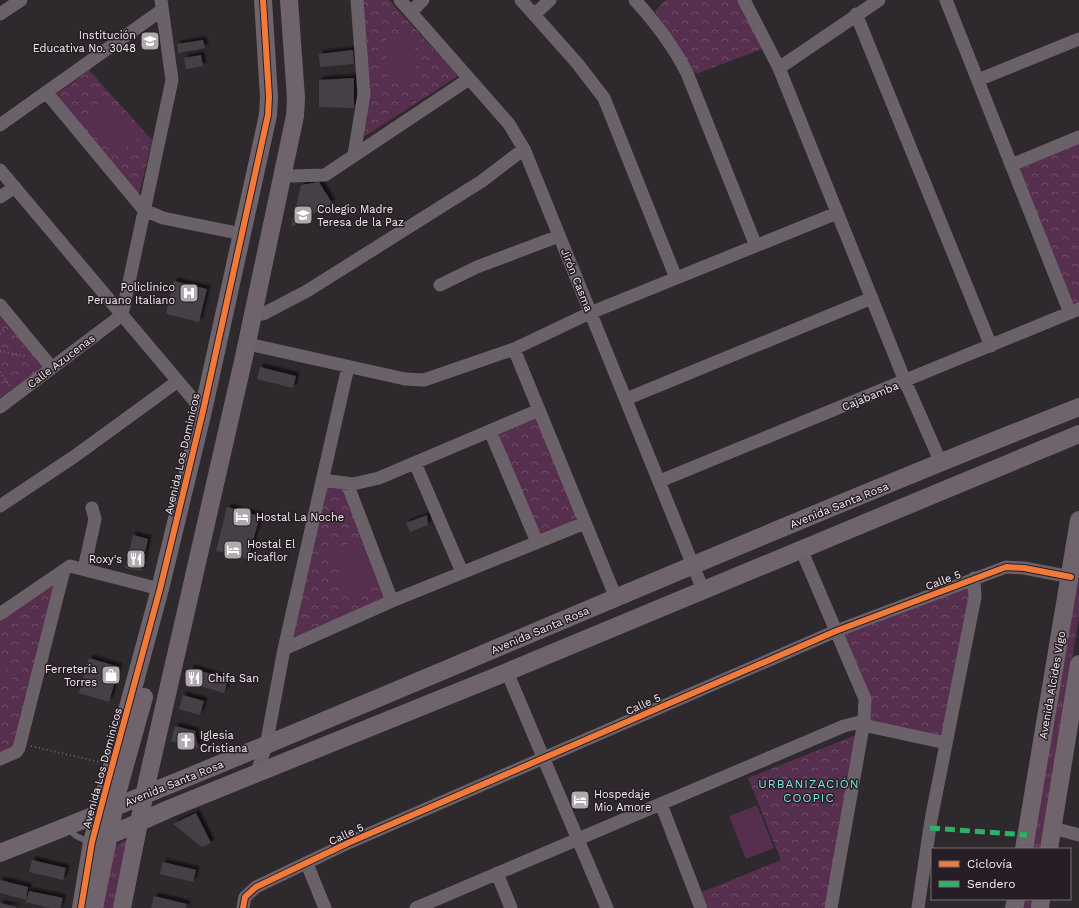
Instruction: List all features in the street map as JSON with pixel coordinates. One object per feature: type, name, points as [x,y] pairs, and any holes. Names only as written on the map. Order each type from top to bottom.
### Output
[{"type":"main road","name":"Avenida Los Dominicos","points":[[107,811],[112,765],[160,588],[203,411],[269,102],[263,0]]},
{"type":"main road","name":"Avenida Los Dominicos","points":[[80,908],[171,592],[244,270],[278,109],[272,0]]},
{"type":"main road","points":[[122,908],[152,793],[249,381],[251,351],[296,116],[289,0]]},
{"type":"main road","points":[[152,793],[195,569],[251,351],[263,314],[306,114],[299,0]]},
{"type":"main road","points":[[292,39],[303,63]]},
{"type":"main road","points":[[230,290],[244,270]]},
{"type":"main road","name":"Avenida Santa Rosa","points":[[0,854],[266,746],[694,565],[1079,407]]},
{"type":"main road","name":"Avenida Santa Rosa","points":[[100,839],[145,821],[171,808],[507,672],[1079,434]]},
{"type":"main road","name":"Avenida Alcides Vigo","points":[[1024,848],[1071,577],[1079,520]]},
{"type":"main road","name":"Avenida Alcides Vigo","points":[[1050,848],[1079,664]]},
{"type":"main road","points":[[134,908],[145,821]]},
{"type":"main road","name":"Avenida Los Dominicos","points":[[94,908],[100,839]]},
{"type":"street","points":[[0,14],[21,0]]},
{"type":"street","points":[[354,155],[364,94],[357,0]]},
{"type":"street","name":"Jirón Casma","points":[[400,0],[509,124],[524,149],[703,590]]},
{"type":"street","points":[[410,12],[423,0]]},
{"type":"street","points":[[521,0],[577,64],[604,98],[676,278]]},
{"type":"street","points":[[534,15],[550,0]]},
{"type":"street","points":[[635,0],[658,25],[674,48],[687,73],[756,246]]},
{"type":"street","points":[[744,0],[779,68],[905,381],[941,463]]},
{"type":"street","points":[[779,68],[856,14],[879,0]]},
{"type":"street","points":[[946,0],[1011,165],[1074,311]]},
{"type":"street","points":[[0,125],[162,5],[172,80],[122,315]]},
{"type":"street","points":[[856,14],[991,346]]},
{"type":"street","points":[[978,80],[1079,39]]},
{"type":"street","points":[[293,176],[325,175],[469,79]]},
{"type":"street","points":[[46,92],[144,210],[163,218],[242,234]]},
{"type":"street","points":[[1011,165],[1079,136]]},
{"type":"street","points":[[263,314],[307,292],[482,181],[524,149]]},
{"type":"street","points":[[0,170],[203,411]]},
{"type":"street","points":[[0,197],[15,187]]},
{"type":"street","points":[[251,351],[348,366],[405,379],[424,380],[514,348],[590,313],[837,213]]},
{"type":"street","points":[[440,285],[477,267],[559,236]]},
{"type":"street","points":[[626,399],[872,298]]},
{"type":"street","points":[[0,305],[52,368]]},
{"type":"street","name":"Cajabamba","points":[[660,481],[1074,311]]},
{"type":"street","name":"Calle Azucenas","points":[[0,407],[122,315]]},
{"type":"street","points":[[514,348],[616,598]]},
{"type":"street","points":[[256,774],[266,746],[284,649],[348,366]]},
{"type":"street","points":[[0,506],[75,456],[178,381]]},
{"type":"street","points":[[322,480],[353,484],[379,478],[539,410]]},
{"type":"street","points":[[490,431],[537,542]]},
{"type":"street","points":[[415,463],[462,572]]},
{"type":"street","points":[[347,483],[392,601]]},
{"type":"street","points":[[84,569],[95,518],[92,508]]},
{"type":"street","points":[[284,649],[392,601],[585,523]]},
{"type":"street","points":[[801,549],[865,699],[863,723],[831,908]]},
{"type":"street","points":[[0,614],[70,566],[160,588]]},
{"type":"street","name":"Calle 5","points":[[243,908],[245,897],[256,888],[348,843],[545,759],[836,631],[1006,566],[1071,577]]},
{"type":"street","points":[[0,759],[16,752],[20,743],[64,570]]},
{"type":"street","points":[[918,908],[931,820],[975,596],[974,578]]},
{"type":"street","points":[[507,672],[607,908]]},
{"type":"street","points":[[417,908],[578,838],[844,726],[863,723],[946,743]]},
{"type":"street","points":[[661,804],[701,908]]},
{"type":"street","points":[[1053,828],[1079,835]]},
{"type":"street","points":[[307,864],[325,908]]},
{"type":"street","points":[[497,873],[510,908]]},
{"type":"lane","points":[[66,827],[76,836],[100,839]]},
{"type":"path","points":[[0,351],[28,356]]},
{"type":"path","points":[[0,372],[10,386]]},
{"type":"path","points":[[20,743],[112,765]]},
{"type":"green space","points":[[361,0],[389,0],[458,76],[362,138]]},
{"type":"green space","points":[[666,0],[741,0],[762,49],[696,74],[655,11]]},
{"type":"green space","points":[[414,34],[416,83],[388,84],[386,35]]},
{"type":"green space","points":[[89,70],[152,140],[139,195],[55,95]]},
{"type":"green space","points":[[108,102],[138,138],[116,156],[86,120]]},
{"type":"green space","points":[[1079,137],[1079,309],[1070,313],[1011,165]]},
{"type":"green space","points":[[1079,192],[1079,218],[1070,196]]},
{"type":"green space","points":[[0,308],[47,364],[0,398]]},
{"type":"green space","points":[[536,417],[578,520],[539,536],[498,434]]},
{"type":"green space","points":[[327,488],[343,488],[386,598],[292,638]]},
{"type":"green space","points":[[360,539],[379,586],[349,598],[330,551]]},
{"type":"green space","points":[[1079,542],[1079,616],[1041,848],[1030,848]]},
{"type":"green space","points":[[972,581],[944,739],[866,722],[841,636]]},
{"type":"green space","points":[[55,582],[13,750],[0,755],[0,620]]},
{"type":"green space","points":[[0,659],[13,680],[0,689]]},
{"type":"green space","points":[[856,735],[826,908],[709,908],[702,892],[781,860],[748,778]]},
{"type":"green space","points":[[757,805],[774,848],[746,859],[729,816]]},
{"type":"green space","points":[[130,837],[113,908],[100,908],[112,848]]},
{"type":"green space","points":[[1022,900],[1033,900],[1032,908],[1020,908]]},
{"type":"building","points":[[203,40],[205,48],[178,53],[177,44]]},
{"type":"building","points":[[353,50],[354,64],[320,67],[319,54]]},
{"type":"building","points":[[201,55],[203,66],[186,69],[184,58]]},
{"type":"building","points":[[354,78],[354,108],[319,107],[319,80]]},
{"type":"building","name":"Colegio Madre Teresa de la Paz","points":[[319,182],[332,203],[291,227],[301,185]]},
{"type":"building","points":[[174,281],[207,289],[199,322],[166,314]]},
{"type":"building","points":[[260,367],[296,376],[293,388],[257,379]]},
{"type":"building","points":[[227,507],[260,516],[248,559],[216,551]]},
{"type":"building","points":[[427,515],[428,525],[410,532],[406,523]]},
{"type":"building","points":[[133,535],[148,539],[141,571],[125,568]]},
{"type":"building","points":[[89,658],[119,667],[109,702],[79,693]]},
{"type":"building","points":[[191,668],[228,679],[224,693],[187,682]]},
{"type":"building","points":[[183,695],[204,701],[200,715],[179,709]]},
{"type":"building","points":[[175,726],[195,731],[198,748],[171,741]]},
{"type":"building","points":[[196,813],[211,843],[202,847],[173,824]]},
{"type":"building","points":[[32,860],[66,868],[63,880],[29,872]]},
{"type":"building","points":[[163,862],[196,870],[193,882],[160,874]]},
{"type":"building","points":[[0,880],[28,887],[26,900],[0,893]]},
{"type":"building","points":[[29,891],[63,898],[60,908],[50,908],[26,902]]},
{"type":"building","points":[[154,896],[187,904],[186,908],[151,908]]},
{"type":"building","points":[[0,903],[16,907],[16,908],[0,908]]},
{"type":"marked path","points":[[930,828],[1027,835]]},
{"type":"cycle path","points":[[81,908],[92,842],[160,589],[203,411],[268,115],[269,97],[263,0]]},
{"type":"cycle path","points":[[243,908],[245,897],[256,887],[348,843],[836,631],[1006,567],[1024,568],[1071,577]]},
{"type":"place","name":"Institución Educativa No. 3048","points":[[150,41]]},
{"type":"place","name":"Colegio Madre Teresa de la Paz","points":[[303,215]]},
{"type":"place","name":"Policlinico Peruano Italiano","points":[[189,293]]},
{"type":"place","name":"Hostal La Noche","points":[[242,517]]},
{"type":"place","name":"Hostal El Picaflor","points":[[233,550]]},
{"type":"place","name":"Roxy's","points":[[136,559]]},
{"type":"place","name":"Ferretería Torres","points":[[111,675]]},
{"type":"place","name":"Chifa San","points":[[194,678]]},
{"type":"place","name":"Iglesia Cristiana","points":[[186,741]]},
{"type":"place","name":"Hospedaje Mio Amore","points":[[580,800]]},
{"type":"district","name":"URBANIZACIÓN COOPIC","points":[[809,791]]}]
